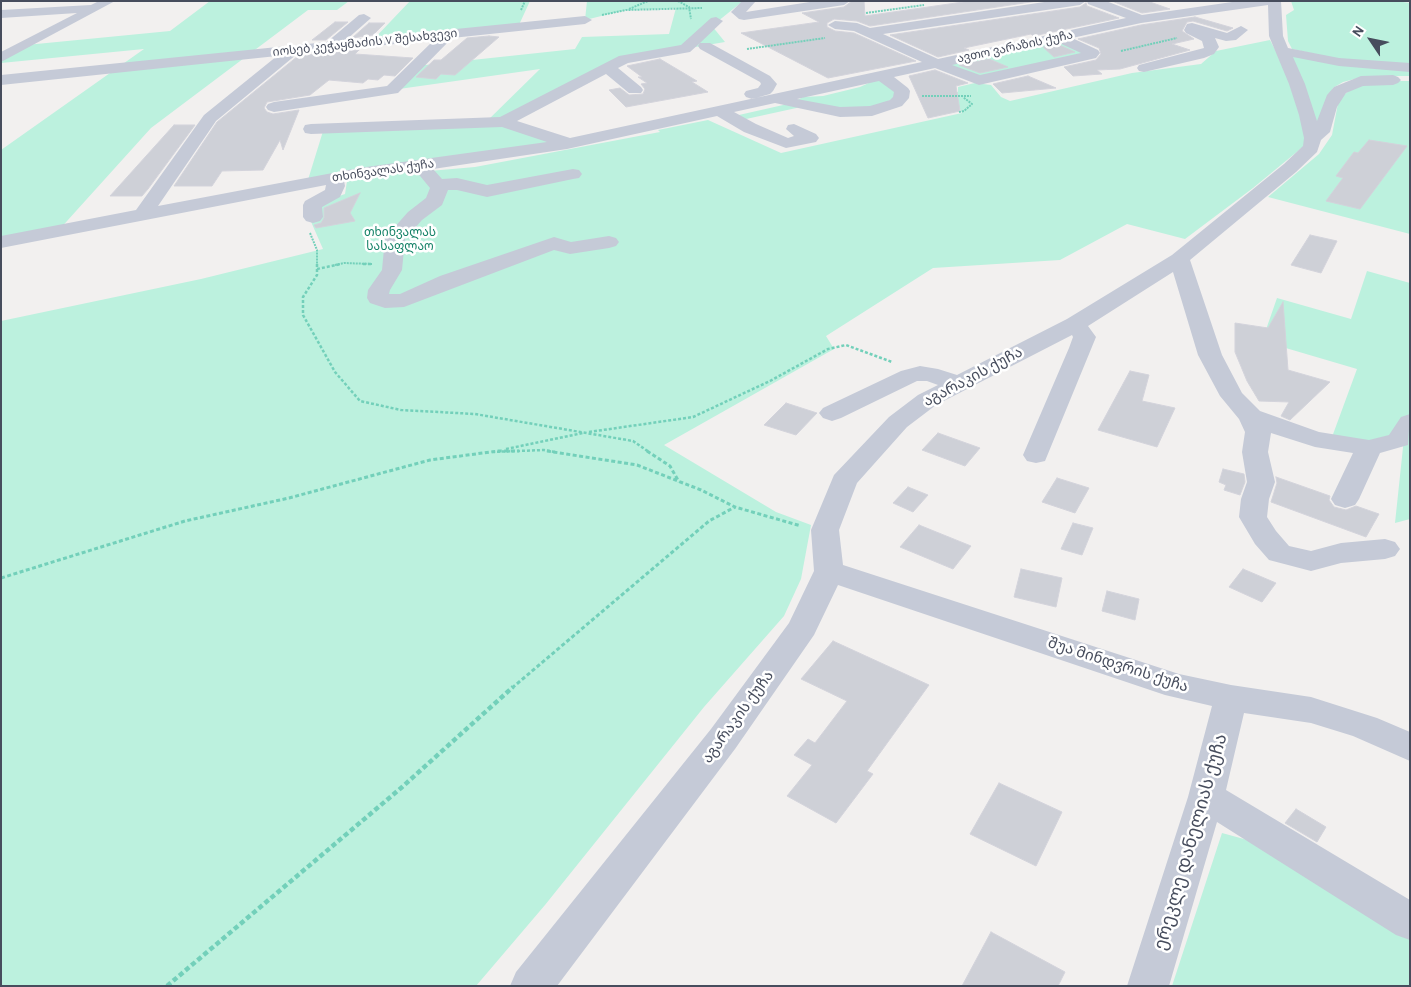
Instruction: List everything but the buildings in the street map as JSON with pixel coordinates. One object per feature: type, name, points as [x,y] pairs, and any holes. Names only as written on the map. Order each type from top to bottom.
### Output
[{"type":"street","points":[[750,1],[738,12],[740,14],[744,16],[844,1]]},
{"type":"street","points":[[771,1],[784,11]]},
{"type":"street","points":[[868,32],[1080,1]]},
{"type":"street","points":[[1094,1],[1226,37],[1261,39],[1339,62],[1410,68]]},
{"type":"street","name":"ავთო ვარაზის ქუჩა","points":[[765,98],[938,64],[1151,17],[1268,1]]},
{"type":"street","points":[[1261,39],[1274,1]]},
{"type":"street","points":[[1,14],[104,4]]},
{"type":"street","points":[[1,58],[104,4]]},
{"type":"street","points":[[954,9],[974,16]]},
{"type":"street","points":[[1151,17],[1191,36],[1208,38],[1212,47]]},
{"type":"street","points":[[330,47],[364,18]]},
{"type":"street","name":"იოსებ კეჭაყმაძის V შესახვევი","points":[[1,80],[585,20]]},
{"type":"street","points":[[503,122],[624,59],[685,49],[716,21]]},
{"type":"street","points":[[835,25],[857,26],[938,64],[979,80],[1093,53],[1058,37]]},
{"type":"street","points":[[274,107],[392,90],[448,34]]},
{"type":"street","points":[[1144,68],[1199,55],[1209,51],[1212,47],[1261,39]]},
{"type":"street","points":[[1261,39],[1297,84],[1313,138]]},
{"type":"street","points":[[705,46],[765,79],[769,84],[768,88],[764,91],[765,98]]},
{"type":"street","points":[[685,49],[711,66]]},
{"type":"street","points":[[142,215],[210,118],[293,50]]},
{"type":"street","points":[[739,51],[810,90]]},
{"type":"street","points":[[608,68],[635,90]]},
{"type":"street","points":[[736,83],[765,98],[840,112],[872,111],[896,103],[901,98],[902,91],[882,75]]},
{"type":"street","name":"აგარაკის ქუჩა","points":[[531,986],[723,739],[803,627],[830,572],[825,530],[844,481],[898,422],[927,400],[1075,324],[1179,259],[1290,168],[1311,148],[1313,138],[1322,132],[1329,107],[1340,90],[1361,81],[1410,79]]},
{"type":"street","name":"თხინვალას ქუჩა","points":[[1,242],[334,178],[567,144],[720,111],[765,98]]},
{"type":"street","points":[[720,111],[750,128],[786,143],[810,138],[794,128]]},
{"type":"street","points":[[311,129],[503,122],[567,144]]},
{"type":"street","points":[[421,165],[439,188],[435,201],[415,216],[395,238],[393,265],[378,298],[385,301],[404,300],[448,281],[554,244],[570,248],[609,242]]},
{"type":"street","points":[[437,185],[457,184],[487,191],[573,174]]},
{"type":"street","points":[[313,217],[312,205],[333,193],[336,186],[334,178]]},
{"type":"street","points":[[1179,259],[1210,355],[1232,396],[1251,416],[1266,424],[1316,439],[1369,448],[1399,440],[1410,422]]},
{"type":"street","points":[[1036,455],[1082,348],[1084,336],[1075,324]]},
{"type":"street","points":[[832,413],[909,376],[920,373],[930,374],[959,384]]},
{"type":"street","points":[[1251,416],[1258,432],[1255,452],[1261,482],[1255,499],[1253,517],[1265,537],[1279,553],[1312,562],[1341,553],[1385,549]]},
{"type":"street","points":[[1346,498],[1369,448]]},
{"type":"street","name":"შუა მინდვრის ქუჩა","points":[[830,572],[1177,686],[1232,698],[1311,710],[1366,727],[1410,747]]},
{"type":"street","name":"ერეკლე დანელიას ქუჩა","points":[[1148,986],[1206,797],[1232,698]]},
{"type":"street","points":[[1206,797],[1276,838],[1410,922]]},
{"type":"path","points":[[585,20],[626,10],[648,1]]},
{"type":"path","points":[[626,10],[702,8],[719,13],[716,21]]},
{"type":"path","points":[[739,51],[868,32]]},
{"type":"path","points":[[1121,51],[1191,36]]},
{"type":"path","points":[[961,96],[962,92]]},
{"type":"path","points":[[916,96],[971,96]]},
{"type":"path","points":[[959,112],[964,111],[972,104],[961,96]]},
{"type":"path","points":[[313,217],[308,229],[317,250],[317,275],[303,297],[303,315],[336,372],[360,401],[401,410],[475,414],[633,441],[670,466],[679,482]]},
{"type":"path","points":[[317,269],[344,263],[366,262],[381,266],[393,265]]},
{"type":"path","points":[[1,578],[185,521],[289,498],[430,460],[498,451],[585,432],[693,417],[770,380],[828,349],[846,346],[920,373]]},
{"type":"path","points":[[498,451],[544,450],[637,465],[701,490],[735,507],[783,521],[825,530]]},
{"type":"path","points":[[167,986],[401,788],[504,695],[709,521],[735,507]]},
{"type":"green space","points":[[210,1],[349,1],[337,10],[308,10],[151,128],[58,231],[1,242],[1,150],[144,49],[1,63],[1,58],[26,45],[170,31]]},
{"type":"green space","points":[[410,1],[530,1],[518,27],[371,42]]},
{"type":"green space","points":[[587,1],[743,1],[712,26],[725,42],[624,59],[504,121],[567,144],[307,183],[324,128],[486,122],[540,69],[392,90],[416,66],[575,49],[582,37],[669,34],[676,8],[626,10],[585,20]]},
{"type":"green space","points":[[1291,1],[1396,1],[1410,3],[1410,65],[1343,60],[1292,49],[1288,41],[1286,15],[1294,10]]},
{"type":"green space","name":"თხინვალას სასაფლაო","points":[[1270,40],[1284,67],[1307,134],[1304,146],[1253,188],[1185,239],[1127,224],[1060,260],[933,268],[826,336],[834,349],[664,445],[776,512],[811,525],[801,579],[784,616],[704,707],[545,905],[476,986],[1,986],[1,321],[201,279],[323,249],[305,208],[345,194],[347,181],[414,170],[418,172],[475,167],[660,132],[658,130],[708,120],[781,153],[962,113],[951,92],[958,92],[958,87],[975,83],[991,85],[1001,97],[1010,101],[1132,73],[1201,64],[1216,51]]},
{"type":"green space","points":[[1057,42],[1090,54],[980,80],[949,65]]},
{"type":"green space","points":[[1290,55],[1410,70],[1410,76],[1366,76],[1343,82],[1333,88],[1319,127]]},
{"type":"green space","points":[[884,80],[899,97],[864,110],[810,105],[737,121],[730,117],[792,103],[803,97],[823,96],[860,87],[873,81]]},
{"type":"green space","points":[[1383,81],[1410,81],[1410,234],[1268,197],[1319,154],[1332,135],[1339,98],[1355,87]]},
{"type":"green space","points":[[1367,271],[1410,283],[1410,519],[1395,523],[1404,438],[1365,442],[1332,437],[1357,369],[1262,341],[1277,298],[1351,319]]},
{"type":"green space","points":[[1222,833],[1273,847],[1410,935],[1410,986],[1172,986]]}]
